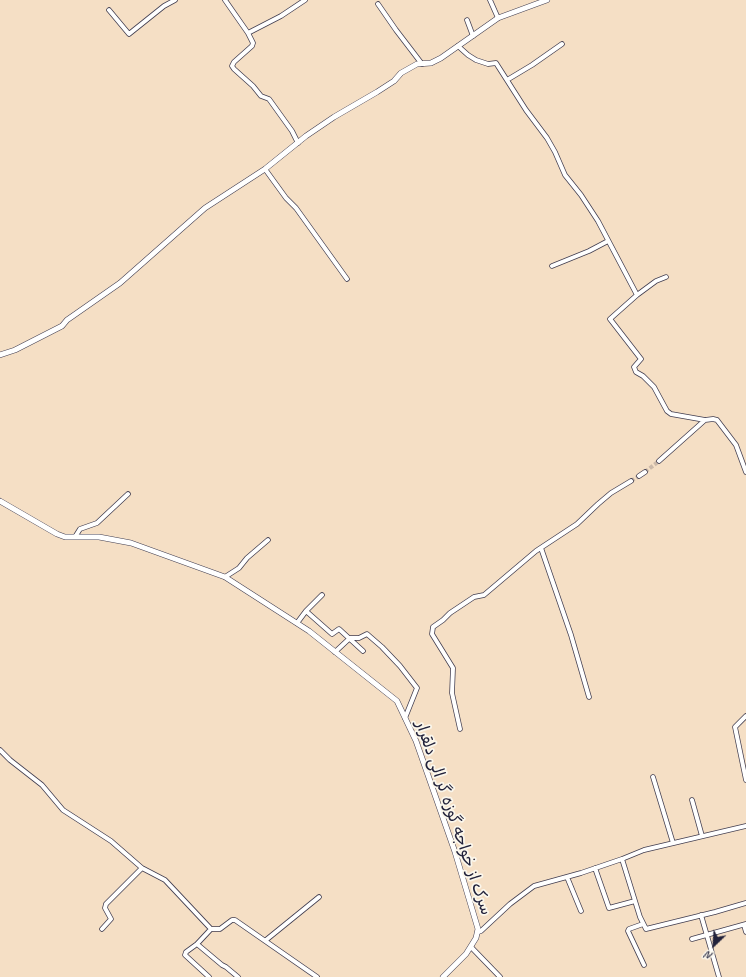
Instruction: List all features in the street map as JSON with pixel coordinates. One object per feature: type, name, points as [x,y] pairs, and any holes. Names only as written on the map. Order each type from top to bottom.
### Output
[{"type":"street","points":[[109,10],[129,34],[164,6],[175,0]]},
{"type":"street","points":[[225,0],[248,33],[253,43],[252,46],[234,62],[232,66],[261,96],[269,99],[292,131],[298,143]]},
{"type":"street","points":[[248,33],[281,16],[305,0]]},
{"type":"street","points":[[490,0],[498,18]]},
{"type":"street","points":[[0,355],[15,350],[62,326],[67,320],[120,283],[206,208],[265,169],[334,117],[394,81],[401,73],[417,64],[436,61],[498,18],[547,0]]},
{"type":"street","points":[[378,4],[422,64]]},
{"type":"street","points":[[467,20],[473,36]]},
{"type":"street","points":[[507,80],[532,66],[562,44]]},
{"type":"street","points":[[458,46],[476,60],[488,64],[496,63],[526,110],[547,138],[555,152],[564,175],[581,195],[598,221],[637,296]]},
{"type":"street","points":[[265,169],[286,198],[296,208],[347,279]]},
{"type":"street","points":[[552,266],[590,251],[608,241]]},
{"type":"street","points":[[666,277],[656,281],[610,319],[641,359],[634,367],[636,372],[643,376],[654,387],[667,411],[671,414],[705,420],[717,420],[736,445],[746,472]]},
{"type":"street","points":[[659,461],[705,420]]},
{"type":"street","points":[[639,476],[645,472]]},
{"type":"street","points":[[460,729],[452,693],[453,668],[432,634],[432,627],[444,620],[450,613],[474,597],[484,595],[541,548],[577,524],[611,493],[631,481]]},
{"type":"street","points":[[75,537],[80,529],[97,523],[128,494]]},
{"type":"street","name":"سرک از خواجه گوزه گر الی دلقرار","points":[[0,501],[57,534],[66,537],[98,537],[131,543],[225,577],[297,623],[397,701],[416,741],[455,852],[478,930],[476,938],[466,954],[443,977]]},
{"type":"street","points":[[225,577],[239,568],[247,558],[268,540]]},
{"type":"street","points":[[541,548],[571,635],[588,697]]},
{"type":"street","points":[[297,623],[322,594]]},
{"type":"street","points":[[306,611],[332,634],[339,629],[363,651]]},
{"type":"street","points":[[335,652],[350,638],[359,638],[367,634],[382,647],[400,666],[417,688],[405,718]]},
{"type":"street","points":[[746,716],[735,727],[746,780]]},
{"type":"street","points":[[0,750],[10,760],[42,785],[63,810],[111,841],[142,868],[165,880],[211,929],[220,930],[232,920],[236,920],[317,977]]},
{"type":"street","points":[[653,777],[673,843]]},
{"type":"street","points":[[692,800],[702,836]]},
{"type":"street","points":[[478,932],[481,931],[510,904],[534,886],[595,868],[644,850],[746,826]]},
{"type":"street","points":[[622,859],[635,901],[646,929],[746,903]]},
{"type":"street","points":[[102,929],[112,919],[105,906],[142,868]]},
{"type":"street","points":[[595,868],[609,908],[635,901]]},
{"type":"street","points":[[567,876],[581,911]]},
{"type":"street","points":[[266,940],[319,896]]},
{"type":"street","points":[[701,915],[719,977]]},
{"type":"street","points":[[643,924],[629,929],[628,931],[644,965]]},
{"type":"street","points":[[692,939],[745,925],[746,932]]},
{"type":"street","points":[[209,977],[185,955],[186,952],[197,944],[211,929]]},
{"type":"street","points":[[197,944],[238,977]]},
{"type":"street","points":[[471,947],[500,977]]},
{"type":"tunnel","points":[[645,472],[659,461]]},
{"type":"tunnel","points":[[631,481],[639,476]]}]
